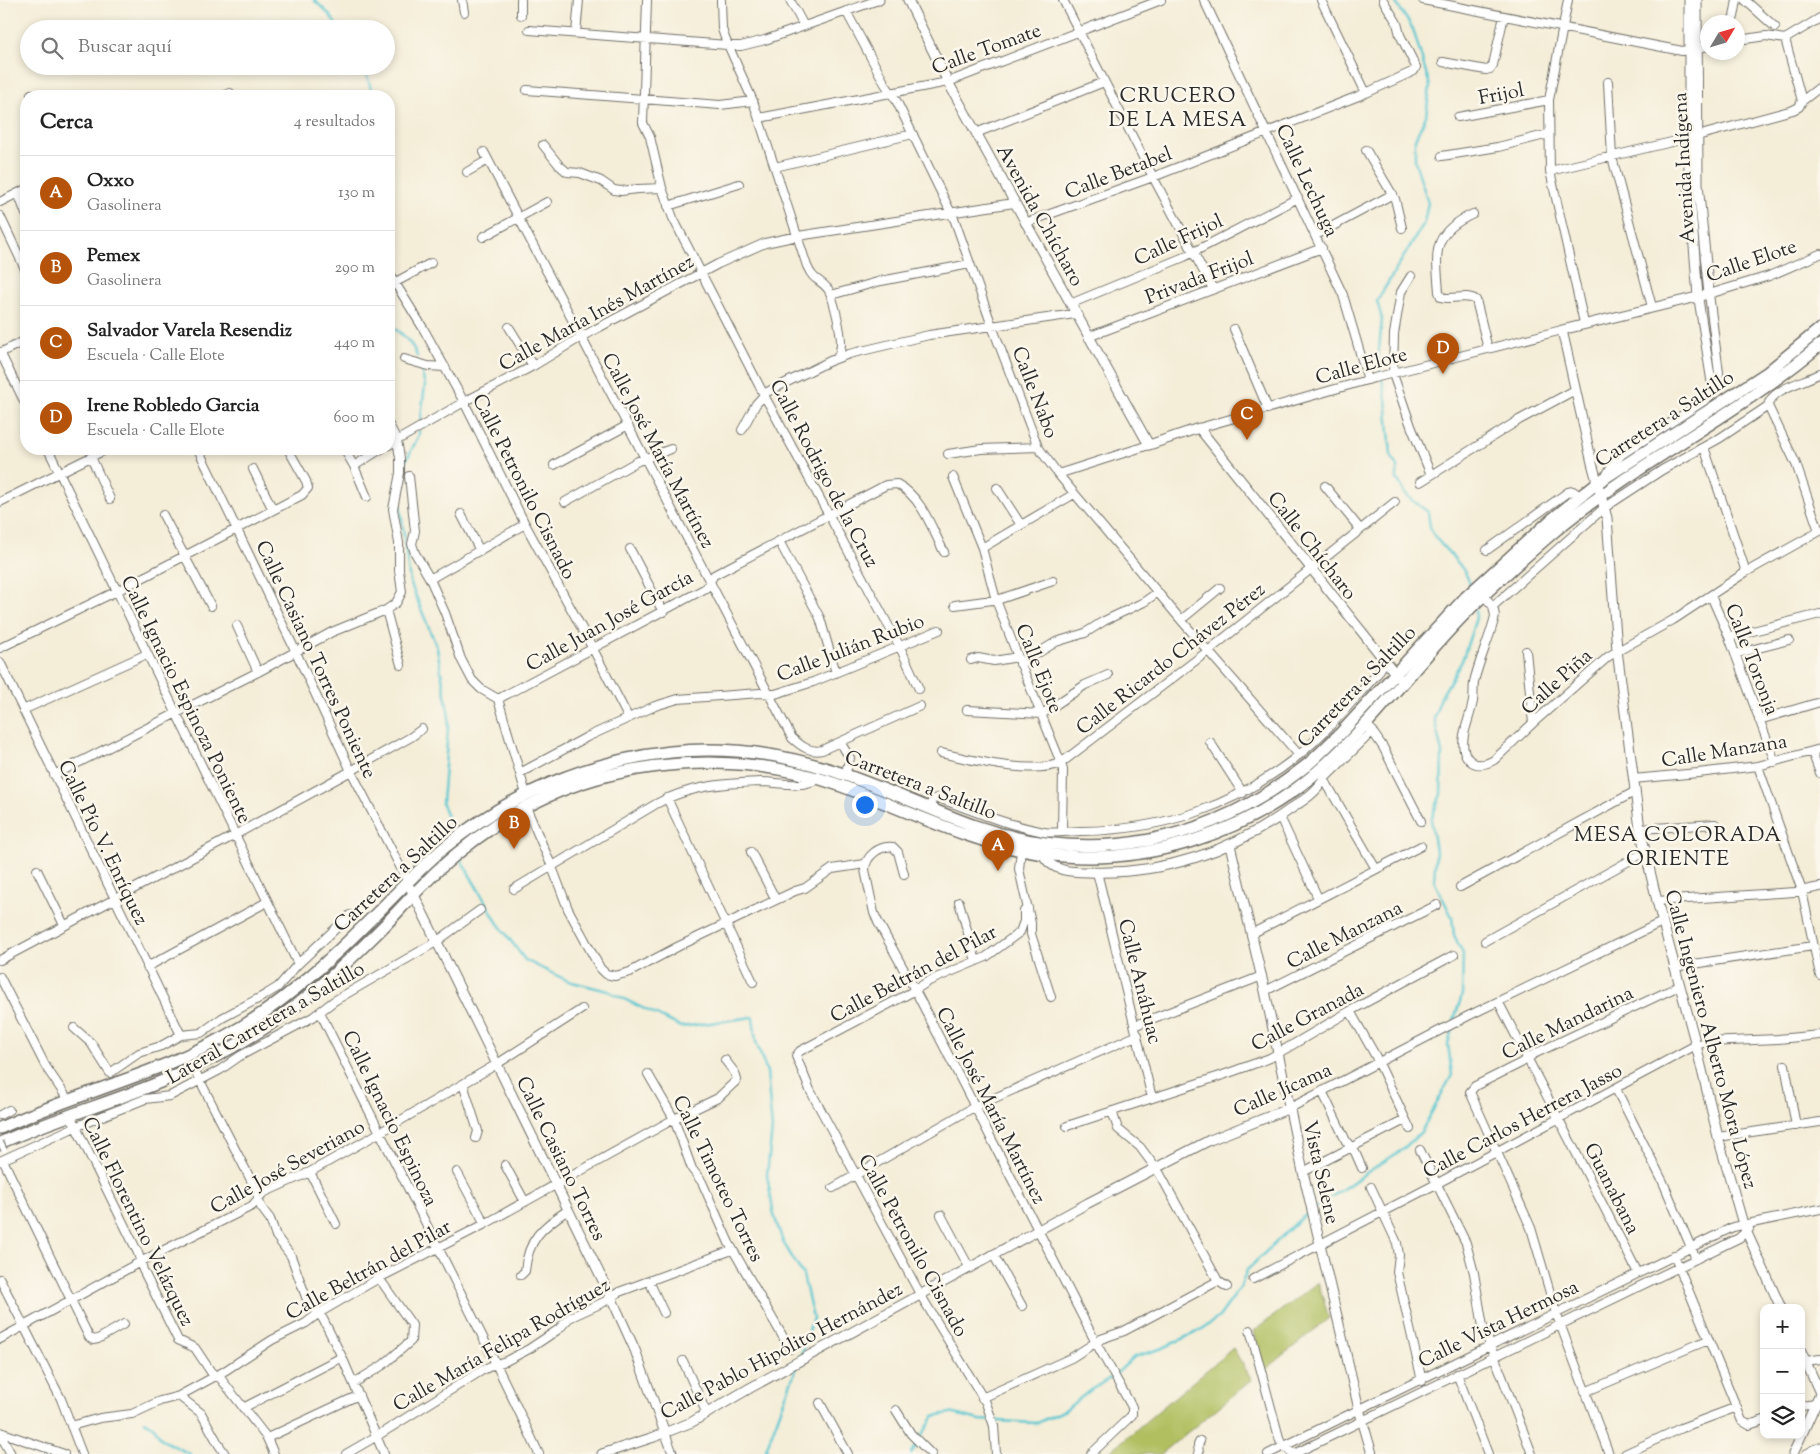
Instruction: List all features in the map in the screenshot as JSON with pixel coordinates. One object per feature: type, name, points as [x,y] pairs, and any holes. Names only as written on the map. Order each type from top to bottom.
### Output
[{"type":"main road","name":"Carretera a Saltillo","points":[[0,1128],[163,1066],[245,1025],[317,971],[408,882],[455,840],[506,805],[526,794],[557,779],[589,768],[626,759],[676,751],[709,749],[776,756],[846,775],[1001,834],[1041,843],[1098,846],[1152,840],[1207,824],[1256,800],[1307,765],[1468,610],[1480,593],[1530,538],[1580,496],[1768,372],[1820,329]]},
{"type":"main road","name":"Carretera a Saltillo","points":[[1,1145],[70,1115],[168,1079],[253,1035],[310,994],[354,955],[414,894],[463,849],[526,807],[560,791],[597,778],[670,765],[757,766],[818,779],[969,835],[1021,850],[1043,854],[1099,858],[1127,856],[1184,844],[1234,825],[1291,792],[1325,766],[1369,727],[1398,678],[1466,597],[1480,593],[1601,496],[1779,385],[1820,346]]},
{"type":"street","points":[[462,0],[464,12]]},
{"type":"street","points":[[521,0],[521,15]]},
{"type":"street","points":[[576,33],[579,0]]},
{"type":"street","name":"Calle Rodrigo de la Cruz","points":[[647,0],[642,123],[650,137],[668,206],[700,273],[764,395],[900,647],[919,689]]},
{"type":"street","points":[[721,0],[722,29],[759,118],[811,275],[831,295],[840,339],[840,351],[837,358]]},
{"type":"street","points":[[790,0],[804,26]]},
{"type":"street","points":[[529,30],[728,46],[754,43],[878,0]]},
{"type":"street","name":"Avenida Chícharo","points":[[908,0],[948,82],[1148,445]]},
{"type":"street","points":[[1063,0],[1153,177],[1213,289]]},
{"type":"street","name":"Calle Tomate","points":[[759,118],[948,82],[1161,0]]},
{"type":"street","name":"Calle Lechuga","points":[[1204,0],[1343,295],[1371,379]]},
{"type":"street","points":[[1321,0],[1366,93]]},
{"type":"street","name":"Calle Betabel","points":[[1025,224],[1153,177],[1366,93],[1416,70],[1410,52],[1400,35],[1397,23],[1383,0]]},
{"type":"street","points":[[1423,0],[1682,51],[1700,48]]},
{"type":"street","points":[[1568,0],[1549,100],[1550,171],[1584,323]]},
{"type":"street","name":"Avenida Indígena","points":[[1689,0],[1692,49],[1698,296],[1713,392]]},
{"type":"street","name":"Avenida Indígena","points":[[1692,49],[1697,0]]},
{"type":"street","points":[[1734,15],[1737,0]]},
{"type":"street","points":[[1745,0],[1775,26]]},
{"type":"street","name":"Calle Nabo","points":[[846,11],[891,92],[952,212],[992,326],[1038,447],[1074,494],[1181,620],[1299,754]]},
{"type":"street","points":[[1443,62],[1486,70],[1490,69],[1493,65],[1504,16]]},
{"type":"street","points":[[1745,39],[1766,36],[1785,40],[1820,18]]},
{"type":"street","points":[[1785,40],[1802,100]]},
{"type":"street","points":[[1692,49],[1700,44]]},
{"type":"street","points":[[976,133],[1104,82]]},
{"type":"street","points":[[1608,82],[1612,157],[1652,307]]},
{"type":"street","points":[[1550,171],[1693,137],[1792,110],[1799,107],[1802,100],[1820,87]]},
{"type":"street","points":[[528,90],[720,104],[753,102]]},
{"type":"street","name":"Frijol","points":[[1458,117],[1549,100]]},
{"type":"street","points":[[775,167],[913,134]]},
{"type":"street","points":[[1442,156],[1498,147],[1549,134]]},
{"type":"street","points":[[542,145],[559,165],[568,172],[580,173],[614,190],[662,188]]},
{"type":"street","points":[[1366,150],[1393,194],[1402,228]]},
{"type":"street","name":"Calle José María Martínez","points":[[484,152],[792,738],[802,746],[818,751]]},
{"type":"street","points":[[467,172],[488,160]]},
{"type":"street","points":[[668,206],[739,184]]},
{"type":"street","name":"Avenida Indígena","points":[[1694,184],[1719,373],[1713,392]]},
{"type":"street","points":[[0,202],[18,194],[20,199]]},
{"type":"street","points":[[1316,235],[1393,194]]},
{"type":"street","name":"Calle Frijol","points":[[1070,304],[1194,252],[1298,198]]},
{"type":"street","points":[[483,237],[547,202]]},
{"type":"street","points":[[798,236],[1014,203]]},
{"type":"street","points":[[1473,214],[1451,227],[1440,242],[1436,255],[1439,292],[1441,296],[1446,298],[1474,298],[1477,301],[1488,349]]},
{"type":"street","points":[[0,216],[20,258]]},
{"type":"street","name":"Calle María Inés Martínez","points":[[397,440],[533,366],[582,336],[700,273],[765,243],[798,236]]},
{"type":"street","name":"Privada Frijol","points":[[1088,337],[1322,248]]},
{"type":"street","name":"Calle Elote","points":[[1058,474],[1199,428],[1371,379],[1584,323],[1709,294],[1769,276],[1820,254]]},
{"type":"street","points":[[395,283],[431,264]]},
{"type":"street","points":[[831,295],[881,281],[970,264]]},
{"type":"street","points":[[1411,276],[1403,288],[1400,301],[1394,334],[1391,374],[1431,475]]},
{"type":"street","name":"Calle Petronilo Cisnado","points":[[395,290],[423,328],[445,367],[525,524],[628,717]]},
{"type":"street","points":[[742,430],[756,404],[764,395],[837,358],[929,335],[1075,314]]},
{"type":"street","points":[[509,327],[533,366]]},
{"type":"street","points":[[1234,329],[1268,409]]},
{"type":"street","name":"Calle Ingeniero Alberto Mora López","points":[[1562,330],[1575,390],[1601,481],[1601,496],[1608,528],[1616,650],[1640,830],[1718,1137],[1745,1228],[1780,1304]]},
{"type":"street","points":[[20,343],[0,352],[20,393]]},
{"type":"street","points":[[404,359],[428,366],[445,367]]},
{"type":"street","points":[[1480,593],[1493,606],[1604,508],[1662,470],[1704,447],[1768,406],[1779,385],[1820,373]]},
{"type":"street","points":[[1420,482],[1520,420],[1575,390]]},
{"type":"street","points":[[1601,481],[1621,455],[1707,399],[1713,392]]},
{"type":"street","points":[[1768,406],[1796,464],[1820,531]]},
{"type":"street","points":[[554,465],[628,425]]},
{"type":"street","name":"Calle Chícharo","points":[[1199,428],[1398,678]]},
{"type":"street","points":[[54,774],[258,672],[296,650],[353,622],[386,610],[396,603],[402,592],[399,570],[399,542],[393,509],[400,473],[400,458],[395,436]]},
{"type":"street","points":[[948,454],[981,449],[1038,447]]},
{"type":"street","name":"Calle Toronja","points":[[1704,447],[1746,572]]},
{"type":"street","points":[[565,502],[646,458],[671,449]]},
{"type":"street","name":"Calle Ignacio Espinoza Poniente","points":[[51,455],[298,964]]},
{"type":"street","points":[[0,502],[95,455]]},
{"type":"street","name":"Calle Casiano Torres Poniente","points":[[201,455],[296,650],[351,771],[408,882]]},
{"type":"street","points":[[0,648],[117,591],[302,495],[308,488],[291,455]]},
{"type":"street","points":[[348,455],[367,497]]},
{"type":"street","points":[[354,466],[370,455]]},
{"type":"street","points":[[91,457],[110,499]]},
{"type":"street","points":[[253,469],[273,510]]},
{"type":"street","points":[[409,476],[415,531],[412,544],[422,567],[430,579],[445,613],[461,659],[472,680],[480,689],[498,699],[526,794]]},
{"type":"street","name":"Calle Ejote","points":[[953,477],[982,548],[996,600],[1061,763],[1063,770],[1062,831]]},
{"type":"street","name":"Calle Juan José García","points":[[498,699],[706,588],[714,575],[886,485],[897,484],[907,490],[918,504],[944,552]]},
{"type":"street","points":[[1325,486],[1360,529]]},
{"type":"street","points":[[997,488],[1021,525]]},
{"type":"street","points":[[1487,550],[1568,492],[1573,491],[1580,496]]},
{"type":"street","points":[[982,548],[1074,494]]},
{"type":"street","name":"Calle Ricardo Chávez Pérez","points":[[941,753],[1000,766],[1043,767],[1061,763],[1208,651],[1395,502]]},
{"type":"street","points":[[462,514],[480,551]]},
{"type":"street","points":[[162,515],[211,606]]},
{"type":"street","points":[[430,579],[525,524]]},
{"type":"street","name":"Calle Piña","points":[[1493,606],[1495,616],[1474,683],[1473,702],[1464,735],[1467,757],[1470,762],[1477,765],[1490,762],[1616,650],[1673,620],[1746,572],[1820,531]]},
{"type":"street","points":[[778,541],[820,618],[836,673]]},
{"type":"street","points":[[399,542],[412,544]]},
{"type":"street","points":[[630,549],[662,612]]},
{"type":"street","points":[[955,605],[996,600],[1053,580]]},
{"type":"street","points":[[1181,620],[1220,588]]},
{"type":"street","points":[[970,660],[978,658],[994,661],[1019,660],[1056,642],[1085,633],[1104,621],[1144,602],[1158,592]]},
{"type":"street","name":"Calle Toronja","points":[[1711,596],[1729,637],[1775,762]]},
{"type":"street","points":[[386,610],[401,665]]},
{"type":"street","points":[[1729,637],[1820,614]]},
{"type":"street","points":[[237,626],[258,672]]},
{"type":"street","name":"Calle Julián Rubio","points":[[520,773],[628,717],[655,706],[678,699],[760,693],[775,694],[836,673],[939,630]]},
{"type":"street","points":[[1735,654],[1789,640]]},
{"type":"street","points":[[1526,651],[1533,723]]},
{"type":"street","points":[[23,710],[147,654]]},
{"type":"street","points":[[929,808],[932,799],[939,798],[1005,822],[1044,832],[1118,830],[1162,822],[1200,811],[1243,793],[1269,777],[1299,754],[1378,673],[1381,668],[1382,658]]},
{"type":"street","name":"Calle Pío V. Enríquez","points":[[0,662],[181,1035]]},
{"type":"street","points":[[967,710],[1042,714],[1085,685],[1108,675]]},
{"type":"street","points":[[1759,720],[1820,702]]},
{"type":"street","points":[[816,766],[818,751],[920,706]]},
{"type":"street","points":[[1043,854],[1049,864],[1062,870],[1098,872],[1147,869],[1205,855],[1230,845],[1280,817],[1302,801],[1324,779],[1369,727],[1383,747],[1421,821]]},
{"type":"street","points":[[0,960],[235,835],[351,771],[422,729]]},
{"type":"street","points":[[840,742],[850,758],[846,775]]},
{"type":"street","points":[[1210,742],[1243,793]]},
{"type":"street","points":[[1816,750],[1820,773]]},
{"type":"street","name":"Calle Manzana","points":[[1632,779],[1758,766],[1816,750]]},
{"type":"street","points":[[1325,766],[1324,779],[1376,870]]},
{"type":"street","points":[[1758,766],[1802,891],[1820,975]]},
{"type":"street","points":[[514,890],[680,792],[723,785],[767,782],[802,785],[818,779]]},
{"type":"street","points":[[1460,887],[1634,792]]},
{"type":"street","points":[[667,798],[753,982]]},
{"type":"street","points":[[526,807],[571,915],[600,968],[606,974],[611,975],[618,976],[630,972],[776,900],[805,888],[832,869],[865,864],[872,854],[882,848],[891,847],[898,852],[904,874]]},
{"type":"street","points":[[1280,817],[1318,898]]},
{"type":"street","points":[[1001,834],[1005,822]]},
{"type":"street","points":[[1640,830],[1715,824]]},
{"type":"street","name":"Vista Selene","points":[[1230,845],[1262,976],[1303,1172],[1362,1421],[1372,1454]]},
{"type":"street","points":[[1251,934],[1421,846]]},
{"type":"street","points":[[1021,850],[1019,869],[1028,908],[1031,934],[1052,997]]},
{"type":"street","points":[[751,852],[776,900]]},
{"type":"street","points":[[1485,941],[1645,852]]},
{"type":"street","name":"Calle José María Martínez","points":[[865,864],[876,917],[1096,1343],[1130,1403],[1132,1414],[1091,1454]]},
{"type":"street","points":[[37,870],[64,925]]},
{"type":"street","name":"Calle Anáhuac","points":[[1098,872],[1152,1098]]},
{"type":"street","name":"Calle Casiano Torres","points":[[408,882],[611,1297],[635,1350],[672,1454]]},
{"type":"street","points":[[1657,900],[1802,891],[1820,887]]},
{"type":"street","points":[[147,967],[267,902]]},
{"type":"street","points":[[959,902],[976,961]]},
{"type":"street","name":"Calle Manzana","points":[[1265,991],[1437,905]]},
{"type":"street","name":"Calle Beltrán del Pilar","points":[[797,1054],[800,1050],[929,981],[986,957],[1017,936],[1021,929],[1024,911],[1028,908]]},
{"type":"street","name":"Lateral Carretera a Saltillo","points":[[1,1160],[75,1127],[145,1099],[167,1098],[220,1070],[240,1056],[320,1012],[334,1001],[436,942],[480,910]]},
{"type":"street","points":[[74,1028],[91,1043],[110,1074],[139,1053],[161,1046],[181,1035],[200,1033],[222,1018],[266,995],[278,987],[298,964],[350,915]]},
{"type":"street","name":"Calle Jícama","points":[[920,1294],[1037,1229],[1155,1167],[1219,1136],[1290,1108],[1468,1016],[1662,922]]},
{"type":"street","points":[[1674,967],[1813,946]]},
{"type":"street","name":"Calle Granada","points":[[1067,1126],[1270,1058],[1350,1011],[1454,955]]},
{"type":"street","name":"Calle Manzana","points":[[1136,1025],[1262,976]]},
{"type":"street","points":[[0,977],[46,1067],[69,1101]]},
{"type":"street","name":"Calle Mandarina","points":[[1497,1152],[1470,1094],[1470,1090],[1528,1058],[1679,986]]},
{"type":"street","name":"Guanabana","points":[[1499,1002],[1638,1273]]},
{"type":"street","name":"Calle José Severiano","points":[[0,1339],[140,1262],[252,1206],[268,1191],[310,1172],[379,1133],[497,1064],[582,1009]]},
{"type":"street","points":[[1350,1011],[1379,1063],[1410,1128]]},
{"type":"street","name":"Calle Ignacio Espinoza","points":[[320,1012],[379,1133],[497,1364],[539,1454]]},
{"type":"street","points":[[833,1188],[974,1107],[1138,1035]]},
{"type":"street","name":"Calle Carlos Herrera Jasso","points":[[1253,1279],[1321,1245],[1696,1045],[1707,1042],[1820,1035]]},
{"type":"street","name":"Calle Petronilo Cisnado","points":[[797,1054],[810,1090],[920,1294],[990,1413],[994,1426],[996,1454]]},
{"type":"street","name":"Calle Beltrán del Pilar","points":[[71,1426],[100,1418],[132,1414],[179,1396],[272,1340],[308,1322],[318,1313],[379,1278],[525,1202],[674,1119],[720,1097],[737,1080],[725,1060]]},
{"type":"street","points":[[1785,1065],[1796,1126]]},
{"type":"street","points":[[193,1067],[256,1190],[261,1207],[270,1219],[278,1239],[290,1253],[306,1297],[323,1319],[342,1357],[384,1454]]},
{"type":"street","name":"Calle Timoteo Torres","points":[[648,1074],[674,1119],[692,1169],[702,1182],[732,1250],[790,1349]]},
{"type":"street","points":[[463,1084],[478,1130],[476,1138]]},
{"type":"street","points":[[1616,1089],[1656,1168],[1696,1259]]},
{"type":"street","points":[[1322,1091],[1346,1141],[1355,1152],[1362,1168]]},
{"type":"street","points":[[0,1115],[9,1110]]},
{"type":"street","points":[[1112,1111],[1118,1129],[1140,1148],[1155,1167],[1218,1281],[1227,1287]]},
{"type":"street","name":"Calle Florentino Velázquez","points":[[70,1115],[138,1253],[140,1262],[178,1340],[195,1348],[215,1376],[221,1379],[267,1438],[274,1454]]},
{"type":"street","points":[[1303,1172],[1405,1120]]},
{"type":"street","points":[[1718,1137],[1820,1122]]},
{"type":"street","points":[[1420,1150],[1438,1183],[1466,1243],[1474,1272],[1483,1327],[1532,1454]]},
{"type":"street","points":[[1497,1152],[1531,1228],[1556,1313],[1584,1392],[1609,1454]]},
{"type":"street","points":[[1,1160],[89,1337],[93,1340],[98,1339],[124,1324]]},
{"type":"street","points":[[505,1165],[525,1202]]},
{"type":"street","points":[[310,1172],[336,1224]]},
{"type":"street","points":[[457,1172],[484,1224]]},
{"type":"street","points":[[1371,1187],[1397,1242],[1399,1255],[1397,1272],[1424,1390]]},
{"type":"street","points":[[1745,1228],[1755,1223],[1820,1209]]},
{"type":"street","points":[[521,1274],[525,1271],[527,1254],[537,1236],[547,1224],[568,1210]]},
{"type":"street","points":[[941,1215],[969,1267]]},
{"type":"street","name":"Calle Vista Hermosa","points":[[1268,1454],[1674,1255],[1734,1227],[1745,1228],[1739,1238],[1293,1454]]},
{"type":"street","name":"Calle María Felipa Rodríguez","points":[[346,1454],[481,1371],[506,1362],[537,1345],[559,1329],[569,1318],[649,1281],[732,1250]]},
{"type":"street","points":[[993,1254],[1022,1306]]},
{"type":"street","points":[[1674,1255],[1742,1421],[1747,1425],[1760,1421]]},
{"type":"street","points":[[354,1383],[383,1365],[411,1341],[411,1324],[379,1278]]},
{"type":"street","points":[[0,1279],[61,1399],[82,1454]]},
{"type":"street","points":[[649,1281],[664,1313]]},
{"type":"street","points":[[982,1398],[1071,1358],[1104,1338],[1128,1329],[1218,1281]]},
{"type":"street","name":"Calle Pablo Hipólito Hernández","points":[[602,1454],[665,1433],[708,1414],[775,1374],[920,1294]]},
{"type":"street","points":[[1250,1330],[1280,1442],[1283,1447],[1293,1454]]},
{"type":"street","points":[[1584,1392],[1708,1340]]},
{"type":"street","points":[[243,1408],[342,1357]]},
{"type":"street","points":[[1794,1454],[1820,1393],[1806,1361],[1820,1358]]},
{"type":"street","points":[[683,1361],[708,1414]]},
{"type":"street","points":[[1457,1374],[1488,1454]]},
{"type":"street","points":[[267,1438],[359,1394]]},
{"type":"street","points":[[179,1396],[201,1413],[225,1454]]},
{"type":"street","points":[[820,1403],[848,1454]]},
{"type":"street","points":[[1805,1405],[1816,1404]]},
{"type":"street","points":[[1625,1454],[1681,1428],[1737,1407]]},
{"type":"street","points":[[896,1410],[916,1440],[931,1454]]},
{"type":"street","points":[[0,1433],[11,1454]]},
{"type":"street","points":[[0,1433],[64,1454]]},
{"type":"street","points":[[1199,1454],[1198,1445],[1200,1441]]},
{"type":"street","points":[[1807,1454],[1820,1447]]},
{"type":"green space","points":[[1318,1282],[1329,1318],[1264,1371],[1254,1331]]},
{"type":"green space","points":[[1233,1348],[1252,1380],[1161,1454],[1107,1454]]},
{"type":"waterway","points":[[314,0],[333,20]]},
{"type":"waterway","points":[[1394,0],[1413,29],[1430,86],[1426,116],[1415,139],[1415,161],[1428,203],[1424,223],[1377,301],[1382,319],[1378,359],[1386,398],[1391,455],[1397,467],[1397,479],[1407,496],[1428,512],[1432,532],[1465,572],[1471,588]]},
{"type":"waterway","points":[[367,75],[371,90]]},
{"type":"waterway","points":[[395,329],[406,338],[417,356]]},
{"type":"waterway","points":[[420,425],[425,385],[421,370]]},
{"type":"waterway","points":[[419,431],[419,435],[406,461],[399,497],[410,582],[437,648],[449,717],[442,803],[450,826]]},
{"type":"waterway","points":[[1454,1020],[1462,995],[1463,954],[1454,935],[1452,917],[1434,881],[1436,851],[1431,820],[1441,794],[1442,753],[1434,718],[1441,697],[1462,661],[1476,618],[1475,610]]},
{"type":"waterway","points":[[461,860],[497,922],[525,960],[568,981],[608,991],[681,1027],[753,1017],[756,1042],[767,1072],[772,1129],[767,1175],[774,1215],[783,1242],[803,1275],[813,1318],[801,1356]]},
{"type":"waterway","points":[[1314,1209],[1402,1150],[1421,1132],[1452,1075],[1448,1044],[1453,1026]]},
{"type":"waterway","points":[[1116,1374],[1134,1357],[1163,1348],[1201,1330],[1219,1317],[1240,1288],[1247,1270],[1299,1220],[1310,1212]]},
{"type":"waterway","points":[[767,1454],[766,1449],[797,1366]]},
{"type":"waterway","points":[[911,1454],[934,1416],[950,1413],[980,1420],[1037,1423],[1065,1410],[1092,1389],[1112,1377]]},
{"type":"waterway","points":[[144,1421],[154,1427],[162,1440],[190,1454]]},
{"type":"place","name":"Irene Robledo Garcia","points":[[1443,374]]},
{"type":"place","name":"Salvador Varela Resendiz","points":[[1247,440]]},
{"type":"place","name":"Pemex","points":[[514,849]]},
{"type":"place","name":"Oxxo","points":[[998,871]]},
{"type":"district","name":"CRUCERO DE LA MESA","points":[[1178,107]]},
{"type":"district","name":"MESA COLORADA ORIENTE","points":[[1678,846]]}]
